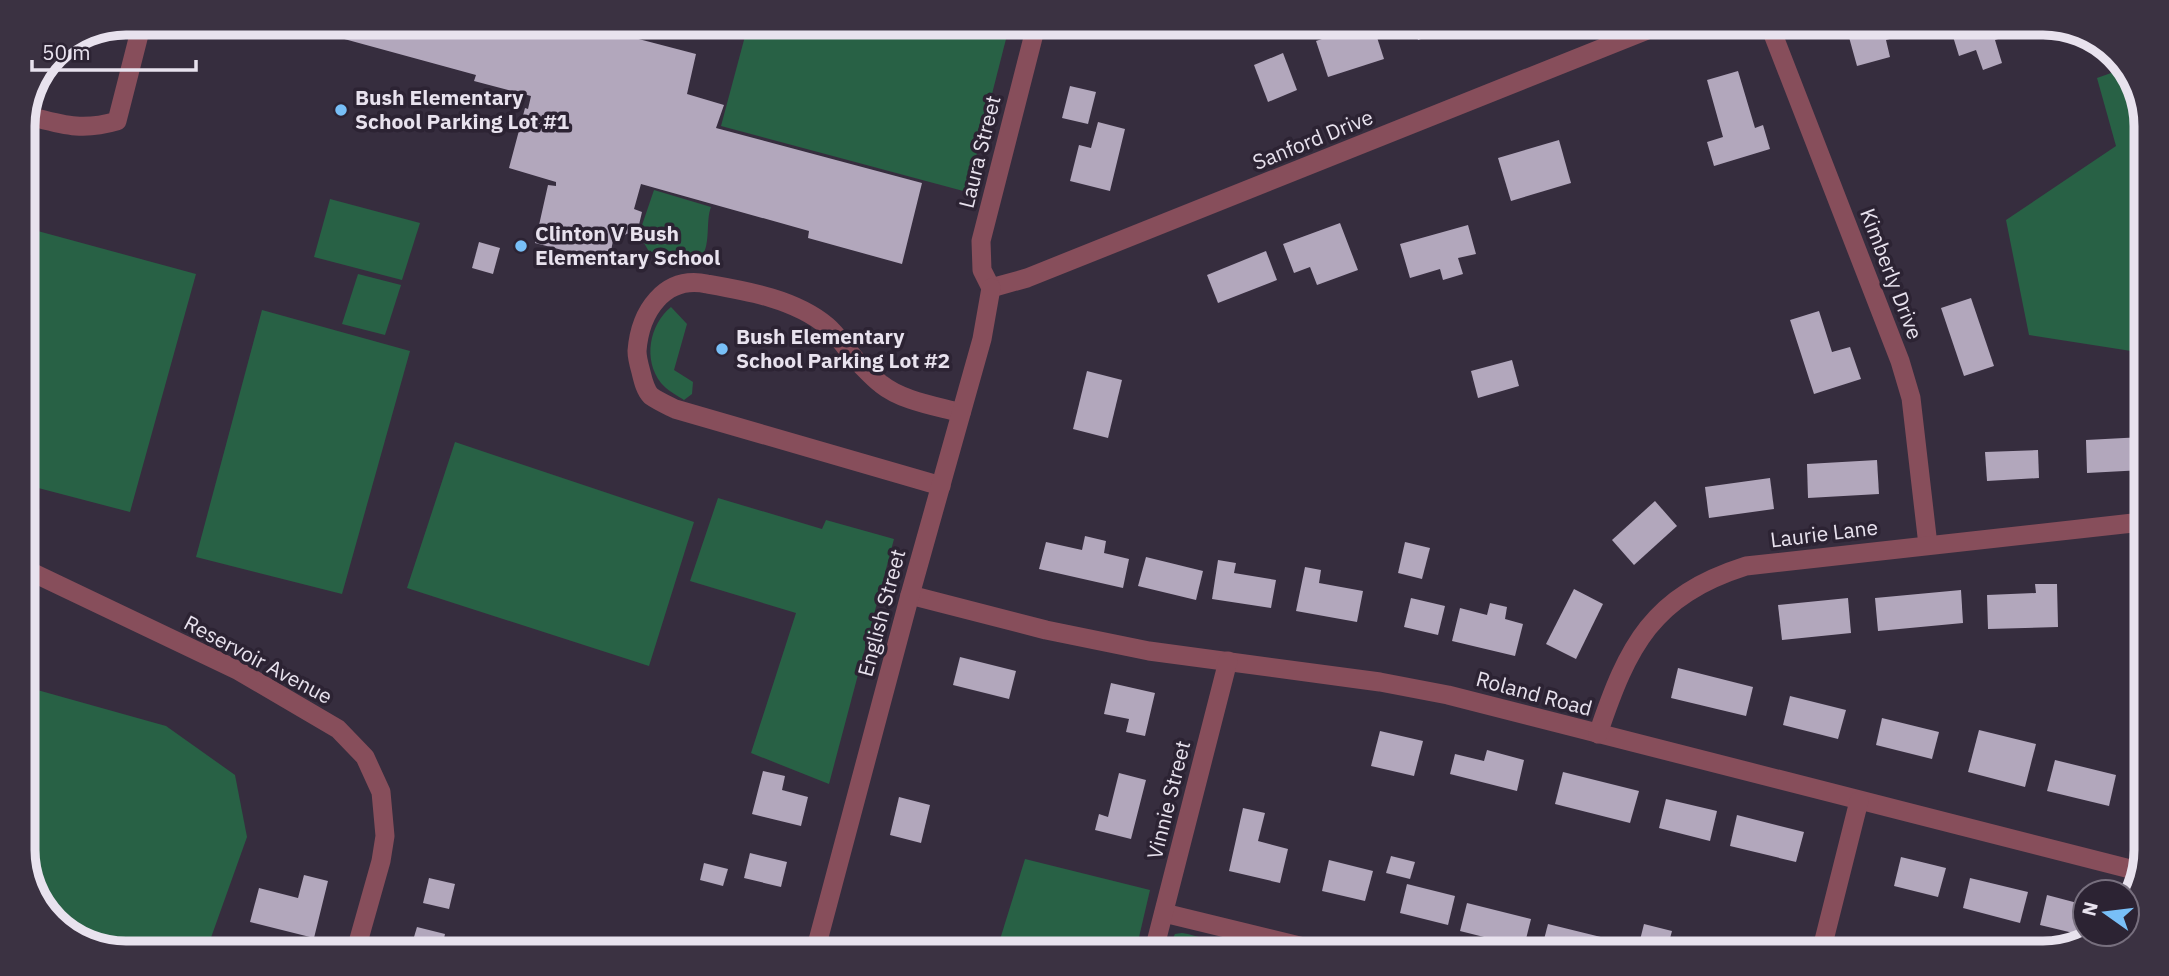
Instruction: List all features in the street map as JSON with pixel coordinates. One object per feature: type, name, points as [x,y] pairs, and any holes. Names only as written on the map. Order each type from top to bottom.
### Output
[{"type":"street","points":[[35,118],[72,127],[100,126],[117,121],[139,35]]},
{"type":"street","name":"Laura Street","points":[[991,289],[982,270],[981,241],[1033,35]]},
{"type":"street","name":"Sanford Drive","points":[[991,289],[1027,278],[1635,35]]},
{"type":"street","name":"Kimberly Drive","points":[[1773,35],[1900,361],[1911,398],[1928,545]]},
{"type":"street","points":[[941,486],[675,409],[651,395],[646,389],[637,353],[641,334],[657,299],[678,284],[701,282],[769,298],[801,309],[827,326],[855,360],[880,384],[909,398],[961,412]]},
{"type":"street","name":"English Street","points":[[818,941],[910,595],[982,339],[991,289]]},
{"type":"street","name":"Laurie Lane","points":[[1598,734],[1621,670],[1641,637],[1664,610],[1692,589],[1716,576],[1746,566],[2134,523]]},
{"type":"street","name":"Reservoir Avenue","points":[[35,574],[239,671],[338,729],[365,757],[381,792],[385,836],[381,861],[358,941]]},
{"type":"street","name":"Roland Road","points":[[910,595],[1100,642],[1380,682],[1448,695],[2132,869]]},
{"type":"street","name":"Vinnie Street","points":[[1156,941],[1228,662]]},
{"type":"street","points":[[1824,941],[1859,801]]},
{"type":"street","points":[[1164,913],[1279,941]]},
{"type":"green space","points":[[745,35],[991,35],[1006,39],[967,192],[721,126]]},
{"type":"green space","points":[[2116,71],[2127,91],[2134,120],[2134,351],[2029,335],[2006,220],[2116,146],[2097,78]]},
{"type":"green space","points":[[654,190],[711,207],[706,248],[699,259],[667,266],[652,257],[639,234]]},
{"type":"green space","points":[[330,199],[420,223],[402,280],[314,257]]},
{"type":"green space","points":[[35,230],[196,274],[130,512],[35,487]]},
{"type":"green space","points":[[358,274],[401,285],[385,335],[342,324]]},
{"type":"green space","points":[[671,307],[687,324],[674,370],[693,382],[692,394],[684,400],[661,383],[655,374],[650,354],[653,333]]},
{"type":"green space","points":[[262,310],[410,351],[342,594],[196,557]]},
{"type":"green space","points":[[455,442],[694,522],[649,666],[407,588]]},
{"type":"green space","points":[[718,498],[822,529],[826,520],[894,539],[829,784],[751,753],[796,613],[690,581]]},
{"type":"green space","points":[[35,689],[166,726],[235,775],[247,837],[210,941],[126,941],[108,939],[80,929],[50,901],[37,868]]},
{"type":"green space","points":[[1025,859],[1150,890],[1138,941],[999,941]]},
{"type":"green space","points":[[1175,934],[1188,934],[1213,941],[1172,941]]},
{"type":"building","points":[[330,35],[623,35],[696,54],[687,94],[724,105],[716,128],[922,183],[902,264],[808,238],[809,231],[641,184],[634,209],[642,212],[638,229],[620,237],[614,235],[609,262],[535,243],[548,185],[556,186],[556,182],[509,168],[525,108],[528,109],[531,96],[474,81],[476,75]]},
{"type":"building","points":[[1334,35],[1376,35],[1384,59],[1328,77],[1316,41]]},
{"type":"building","points":[[1416,35],[1433,35],[1418,40]]},
{"type":"building","points":[[1848,35],[1904,35],[1886,40],[1890,57],[1857,66]]},
{"type":"building","points":[[1953,35],[2011,35],[1995,40],[2002,63],[1983,70],[1976,50],[1959,56]]},
{"type":"building","points":[[1283,53],[1297,90],[1268,102],[1254,65]]},
{"type":"building","points":[[1738,71],[1755,128],[1763,125],[1770,149],[1714,166],[1707,142],[1723,137],[1707,80]]},
{"type":"building","points":[[1070,86],[1096,92],[1088,124],[1062,118]]},
{"type":"building","points":[[1098,122],[1125,129],[1110,191],[1070,181],[1079,145],[1091,148]]},
{"type":"building","points":[[1559,140],[1571,183],[1511,201],[1498,158]]},
{"type":"building","points":[[1340,223],[1358,270],[1317,285],[1310,267],[1294,273],[1283,244]]},
{"type":"building","points":[[1468,225],[1476,254],[1458,258],[1463,274],[1443,280],[1440,269],[1410,278],[1400,244]]},
{"type":"building","points":[[479,242],[500,248],[493,274],[472,268]]},
{"type":"building","points":[[1266,251],[1277,280],[1218,303],[1207,275]]},
{"type":"building","points":[[1971,298],[1994,366],[1964,376],[1941,308]]},
{"type":"building","points":[[1819,311],[1832,352],[1850,347],[1861,379],[1814,394],[1790,320]]},
{"type":"building","points":[[1512,360],[1519,386],[1478,398],[1471,371]]},
{"type":"building","points":[[1087,371],[1122,380],[1108,438],[1073,429]]},
{"type":"building","points":[[2134,437],[2134,470],[2087,473],[2086,440]]},
{"type":"building","points":[[2038,450],[2039,478],[1987,481],[1985,452]]},
{"type":"building","points":[[1877,460],[1879,494],[1808,498],[1807,464]]},
{"type":"building","points":[[1770,478],[1774,509],[1709,518],[1705,487]]},
{"type":"building","points":[[1655,501],[1677,526],[1634,565],[1612,540]]},
{"type":"building","points":[[1085,536],[1106,541],[1104,553],[1129,559],[1123,588],[1039,569],[1046,542],[1082,550]]},
{"type":"building","points":[[1405,542],[1430,548],[1422,579],[1398,573]]},
{"type":"building","points":[[1146,557],[1203,571],[1196,600],[1138,586]]},
{"type":"building","points":[[1218,560],[1236,563],[1234,573],[1276,580],[1271,608],[1212,599]]},
{"type":"building","points":[[1305,567],[1321,570],[1319,583],[1363,591],[1357,622],[1296,611]]},
{"type":"building","points":[[2035,584],[2057,584],[2058,627],[1988,629],[1987,595],[2036,593]]},
{"type":"building","points":[[1574,589],[1603,604],[1576,659],[1546,644]]},
{"type":"building","points":[[1961,590],[1963,623],[1878,631],[1875,598]]},
{"type":"building","points":[[1411,598],[1445,606],[1438,635],[1404,627]]},
{"type":"building","points":[[1848,598],[1851,633],[1782,640],[1778,605]]},
{"type":"building","points":[[1490,603],[1507,607],[1505,619],[1523,624],[1515,656],[1452,641],[1460,608],[1487,615]]},
{"type":"building","points":[[960,657],[1016,671],[1009,699],[953,685]]},
{"type":"building","points":[[1678,668],[1753,687],[1746,716],[1671,698]]},
{"type":"building","points":[[1111,683],[1155,693],[1145,736],[1126,732],[1129,719],[1104,714]]},
{"type":"building","points":[[1790,696],[1846,710],[1838,739],[1783,725]]},
{"type":"building","points":[[1882,718],[1939,732],[1932,759],[1876,745]]},
{"type":"building","points":[[1979,730],[2036,744],[2025,787],[1968,772]]},
{"type":"building","points":[[1380,731],[1423,741],[1414,776],[1371,766]]},
{"type":"building","points":[[1487,750],[1524,760],[1517,791],[1450,774],[1455,754],[1484,761]]},
{"type":"building","points":[[2055,760],[2116,775],[2109,806],[2047,791]]},
{"type":"building","points":[[763,771],[785,776],[782,790],[808,797],[801,826],[752,814]]},
{"type":"building","points":[[1563,772],[1639,791],[1630,823],[1555,804]]},
{"type":"building","points":[[1119,773],[1146,780],[1131,839],[1095,830],[1099,814],[1108,817]]},
{"type":"building","points":[[899,797],[930,805],[921,843],[890,835]]},
{"type":"building","points":[[2134,798],[2134,814],[2130,813]]},
{"type":"building","points":[[1666,799],[1717,811],[1710,841],[1659,828]]},
{"type":"building","points":[[1243,808],[1265,813],[1258,841],[1288,849],[1280,883],[1229,871]]},
{"type":"building","points":[[1737,815],[1804,832],[1796,862],[1730,846]]},
{"type":"building","points":[[750,853],[787,862],[781,887],[744,878]]},
{"type":"building","points":[[1391,856],[1415,862],[1410,879],[1386,873]]},
{"type":"building","points":[[1901,857],[1946,868],[1938,897],[1894,886]]},
{"type":"building","points":[[1329,860],[1373,871],[1365,901],[1322,891]]},
{"type":"building","points":[[704,863],[728,869],[723,886],[700,880]]},
{"type":"building","points":[[304,875],[328,881],[314,938],[250,922],[259,888],[298,898]]},
{"type":"building","points":[[429,878],[455,884],[449,909],[423,903]]},
{"type":"building","points":[[1970,878],[2028,892],[2020,923],[1963,908]]},
{"type":"building","points":[[1407,884],[1455,896],[1448,925],[1400,913]]},
{"type":"building","points":[[2047,895],[2071,901],[2071,932],[2040,925]]},
{"type":"building","points":[[1467,903],[1531,919],[1526,941],[1500,941],[1460,931]]},
{"type":"building","points":[[1548,924],[1613,940],[1613,941],[1544,941]]},
{"type":"building","points":[[1644,924],[1672,931],[1669,941],[1640,941]]},
{"type":"building","points":[[417,927],[445,934],[443,941],[413,941]]},
{"type":"place","name":"Bush Elementary School Parking Lot #1","points":[[341,110]]},
{"type":"place","name":"Clinton V Bush Elementary School","points":[[521,246]]},
{"type":"place","name":"Bush Elementary School Parking Lot #2","points":[[722,349]]}]
